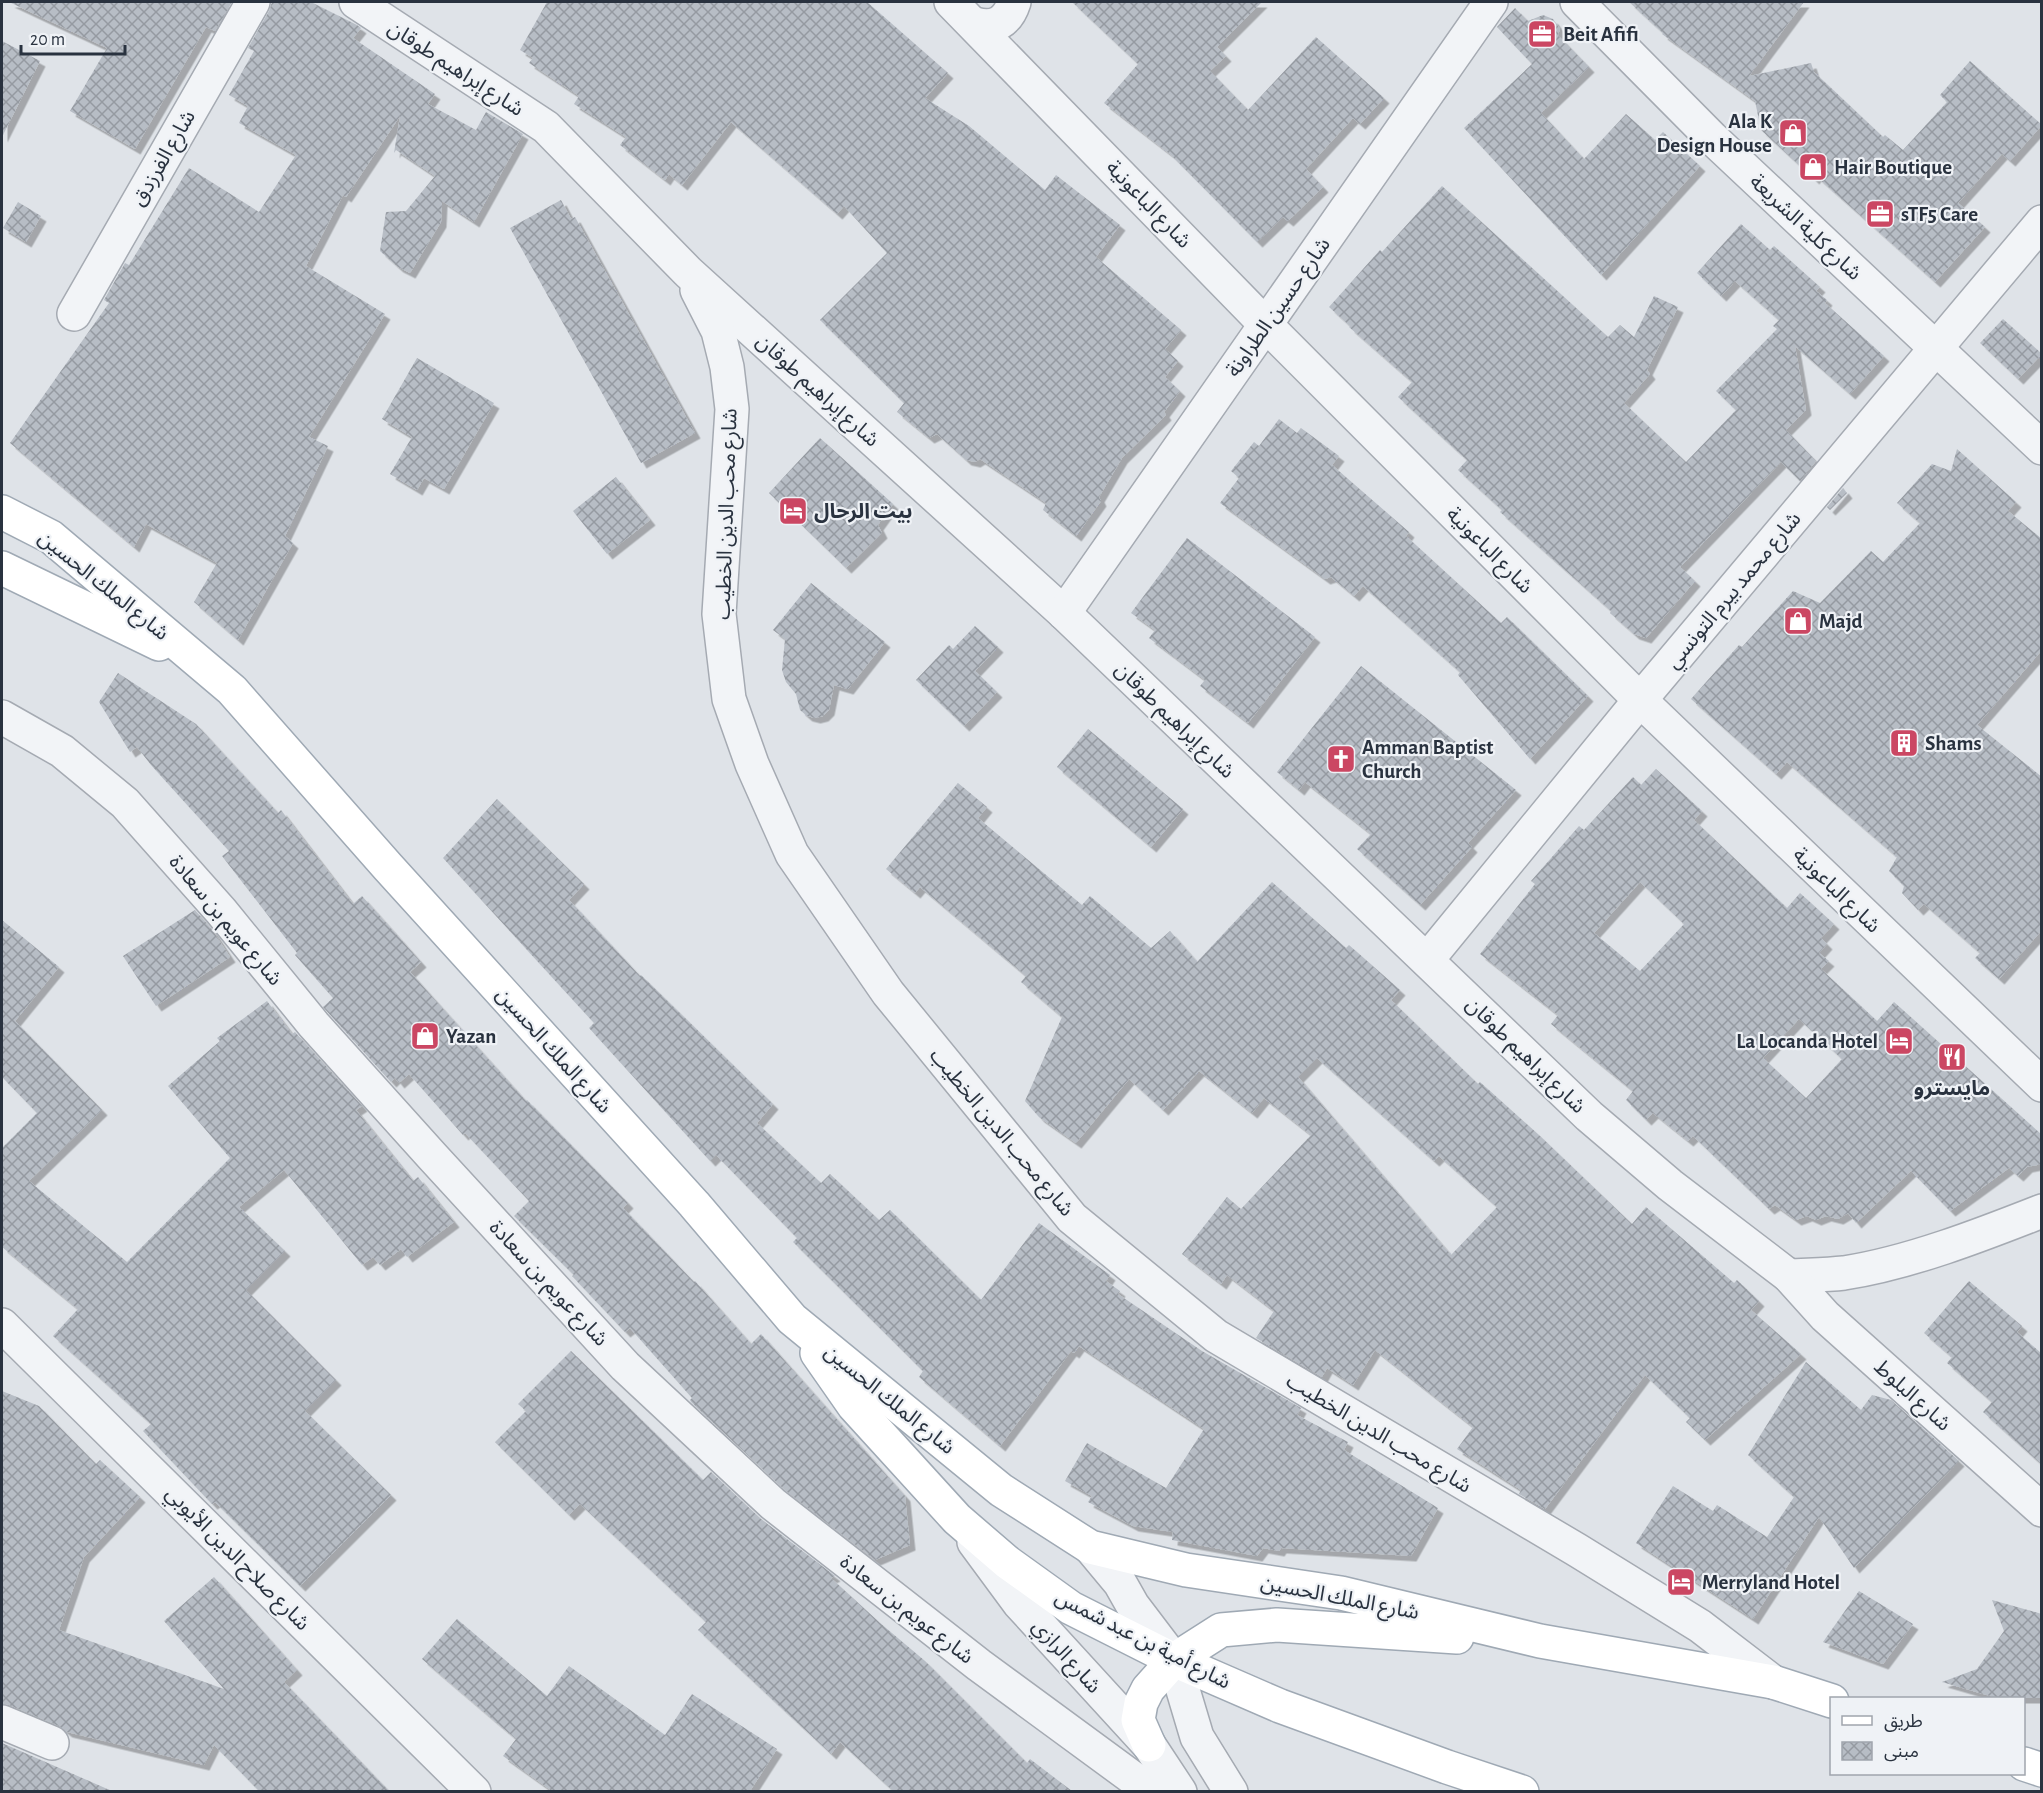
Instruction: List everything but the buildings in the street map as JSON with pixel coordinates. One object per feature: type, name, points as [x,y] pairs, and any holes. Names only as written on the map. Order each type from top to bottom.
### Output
[{"type":"main road","points":[[2,490],[51,537]]},
{"type":"main road","name":"شارع الملك الحسين","points":[[2,512],[51,537],[232,690],[396,876],[694,1204],[792,1319],[1001,1490],[1090,1547],[1186,1570],[1341,1593],[1540,1641],[1773,1682],[1830,1700]]},
{"type":"main road","name":"شارع الملك الحسين","points":[[2,568],[203,665]]},
{"type":"main road","name":"شارع أمية بن عبد شمس","points":[[792,1319],[854,1406],[957,1519],[1006,1562],[1071,1608],[1174,1660],[1291,1710],[1447,1767],[1522,1791]]},
{"type":"main road","points":[[1149,1744],[1138,1720],[1148,1689],[1174,1660],[1221,1630],[1277,1625],[1540,1641]]},
{"type":"main road","points":[[2025,1764],[2042,1770]]},
{"type":"street","name":"شارع الفرزدق","points":[[74,314],[253,2]]},
{"type":"street","name":"شارع إبراهيم طوقان","points":[[356,2],[546,127],[688,272],[1064,613],[1589,1116],[1670,1185],[1789,1276]]},
{"type":"street","name":"شارع الباعونية","points":[[951,2],[975,24],[1266,325],[1640,700],[2042,1085]]},
{"type":"street","points":[[975,24],[985,27],[999,23],[1006,18],[1014,2]]},
{"type":"street","name":"شارع حسين الطراونة","points":[[1064,613],[1491,2]]},
{"type":"street","name":"شارع كلية الشريعة","points":[[1577,2],[1712,138],[2042,448]]},
{"type":"street","name":"شارع محمد بيرم التونسي","points":[[1427,960],[1640,700],[2042,222]]},
{"type":"street","name":"شارع محب الدين الخطيب","points":[[688,272],[718,331],[727,367],[732,409],[719,614],[729,699],[752,764],[792,854],[888,993],[1072,1218],[1216,1336],[1577,1550],[1690,1620],[1773,1682]]},
{"type":"street","name":"شارع عويم بن سعادة","points":[[2,717],[62,751],[125,803],[221,911],[314,1025],[625,1366],[773,1504],[978,1665],[1152,1791]]},
{"type":"street","points":[[1789,1276],[1844,1273],[1904,1259],[1991,1231],[2042,1211]]},
{"type":"street","name":"شارع البلوط","points":[[1789,1276],[1825,1316],[2042,1510]]},
{"type":"street","name":"شارع صلاح الدين الأيوبي","points":[[2,1324],[472,1791]]},
{"type":"street","name":"شارع الرازي","points":[[957,1519],[1019,1603],[1149,1744],[1180,1791]]},
{"type":"street","points":[[1090,1547],[1174,1660],[1197,1737],[1231,1791]]},
{"type":"street","points":[[2,1722],[52,1743]]},
{"type":"place","name":"Beit Afifi","points":[[1542,34]]},
{"type":"place","name":"Ala K Design House","points":[[1793,133]]},
{"type":"place","name":"Hair Boutique","points":[[1813,167]]},
{"type":"place","name":"sTF5 Care","points":[[1880,214]]},
{"type":"place","name":"بيت الرحال","points":[[793,511]]},
{"type":"place","name":"Majd","points":[[1798,621]]},
{"type":"place","name":"Shams","points":[[1904,743]]},
{"type":"place","name":"Amman Baptist Church","points":[[1341,759]]},
{"type":"place","name":"Yazan","points":[[425,1036]]},
{"type":"place","name":"La Locanda Hotel","points":[[1899,1041]]},
{"type":"place","name":"مايسترو","points":[[1952,1057]]},
{"type":"place","name":"Merryland Hotel","points":[[1681,1582]]}]
